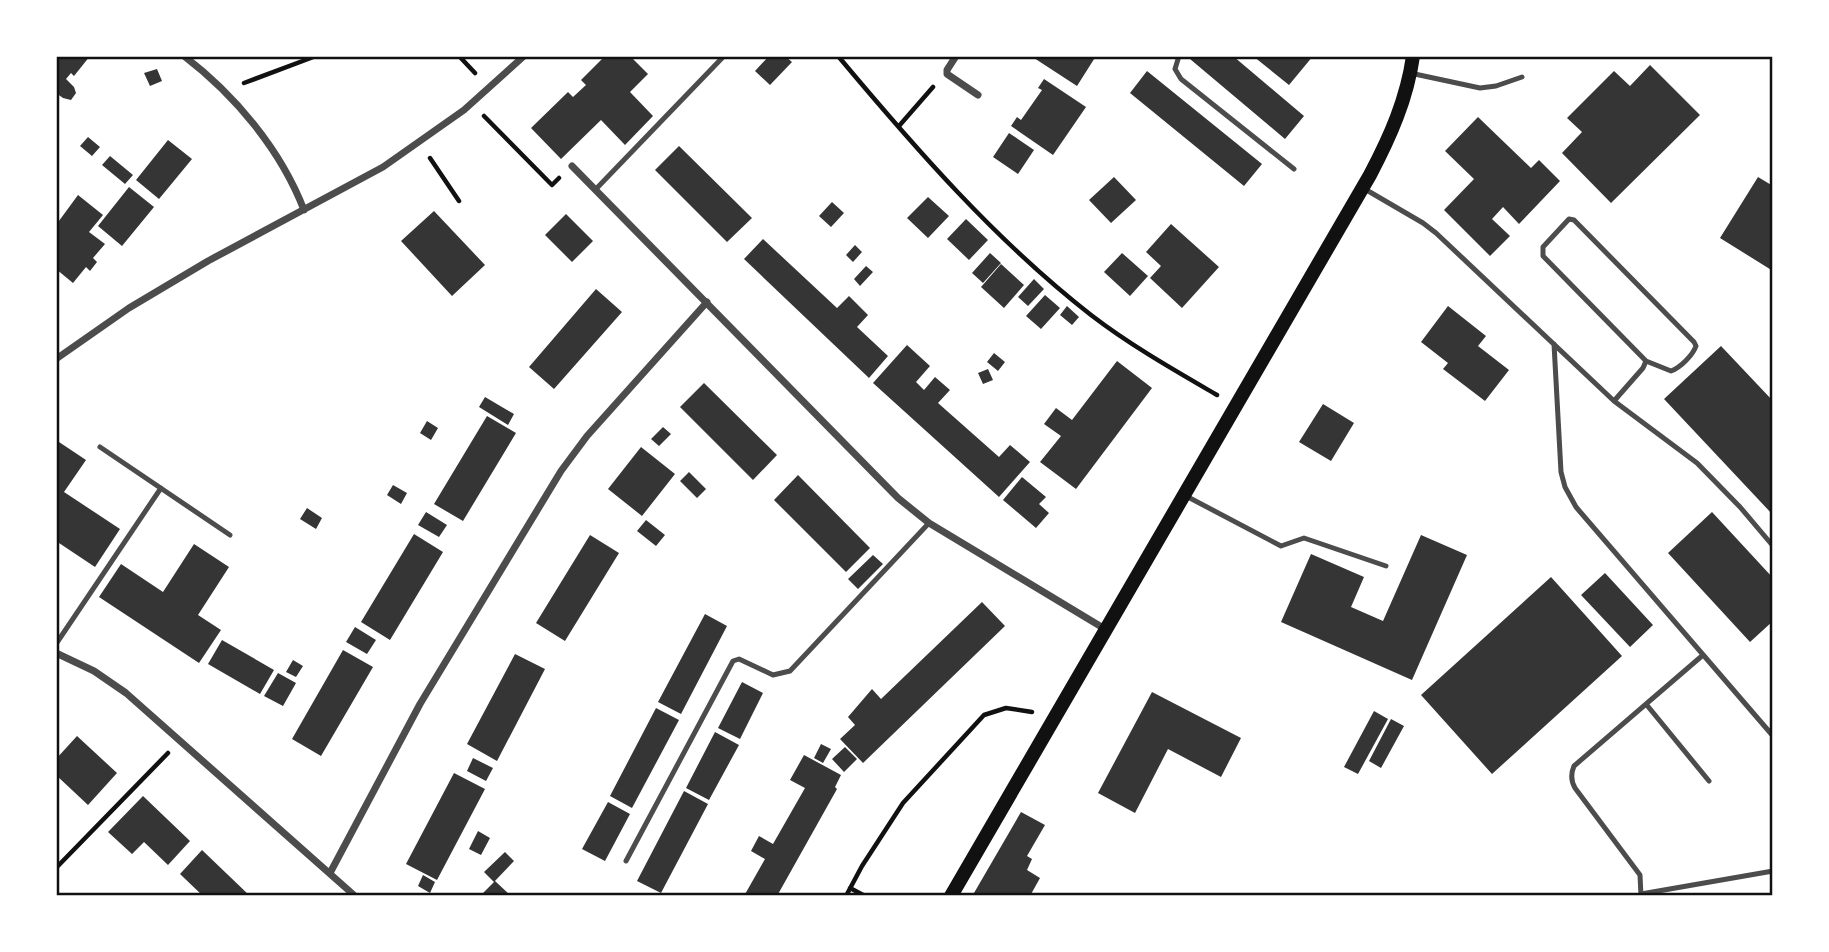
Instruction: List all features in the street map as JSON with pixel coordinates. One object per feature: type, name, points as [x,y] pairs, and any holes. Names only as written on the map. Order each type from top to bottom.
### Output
[{"type":"main road","points":[[951,896],[1363,188],[1386,146],[1404,97],[1413,56]]},
{"type":"street","points":[[184,56],[223,91],[281,161],[304,210]]},
{"type":"street","points":[[56,359],[128,308],[208,261],[383,166],[471,103],[524,56]]},
{"type":"street","points":[[956,56],[947,72],[978,95]]},
{"type":"street","points":[[572,166],[898,498],[929,523],[1105,629]]},
{"type":"street","points":[[330,873],[443,664],[561,471],[587,436],[708,302]]},
{"type":"street","points":[[56,653],[111,682],[355,896]]},
{"type":"lane","points":[[595,190],[723,56]]},
{"type":"lane","points":[[1179,56],[1175,69],[1181,79],[1294,169]]},
{"type":"lane","points":[[1410,74],[1480,88],[1496,86],[1522,77]]},
{"type":"lane","points":[[1363,188],[1430,228],[1614,401],[1697,463],[1773,546]]},
{"type":"lane","points":[[1569,219],[1574,220],[1696,346],[1695,351],[1674,370],[1646,361],[1543,256],[1543,247],[1569,219]]},
{"type":"lane","points":[[1554,344],[1561,472],[1568,493],[1576,507],[1773,736]]},
{"type":"lane","points":[[1614,401],[1646,361]]},
{"type":"lane","points":[[100,447],[230,535]]},
{"type":"lane","points":[[56,644],[161,488]]},
{"type":"lane","points":[[1184,495],[1281,546],[1304,538],[1385,566]]},
{"type":"lane","points":[[626,861],[733,661],[739,659],[772,675],[790,671],[929,523]]},
{"type":"lane","points":[[1703,655],[1574,766],[1571,775],[1575,788],[1640,876],[1641,895],[1773,871]]},
{"type":"lane","points":[[1646,704],[1709,781]]},
{"type":"path","points":[[223,91],[316,56]]},
{"type":"path","points":[[838,56],[957,191],[1052,283],[1092,316],[1147,355],[1236,406]]},
{"type":"path","points":[[899,126],[947,72]]},
{"type":"path","points":[[471,103],[552,185],[572,166]]},
{"type":"path","points":[[420,142],[458,201]]},
{"type":"path","points":[[846,896],[906,800],[986,714],[1014,708],[1031,711],[1051,722]]},
{"type":"path","points":[[56,868],[179,742]]},
{"type":"path","points":[[850,888],[865,896]]},
{"type":"building","points":[[56,56],[90,56],[74,76],[71,73],[66,79],[76,93],[71,100],[56,93]]},
{"type":"building","points":[[605,56],[630,56],[648,74],[630,92],[653,116],[625,145],[601,120],[561,159],[531,128],[568,92],[573,97],[586,85],[581,80]]},
{"type":"building","points":[[769,56],[785,56],[792,62],[770,85],[755,71]]},
{"type":"building","points":[[1096,56],[1077,86],[1034,58]]},
{"type":"building","points":[[1192,56],[1233,56],[1304,116],[1285,139],[1190,59]]},
{"type":"building","points":[[1253,56],[1313,56],[1289,85]]},
{"type":"building","points":[[1650,65],[1700,115],[1611,203],[1562,153],[1582,132],[1567,118],[1614,71],[1630,86]]},
{"type":"building","points":[[157,69],[162,81],[150,86],[144,73]]},
{"type":"building","points":[[1147,71],[1262,164],[1244,186],[1130,93]]},
{"type":"building","points":[[1044,79],[1086,107],[1053,155],[1011,126],[1017,117],[1021,120],[1042,90],[1038,88]]},
{"type":"building","points":[[1478,117],[1531,168],[1539,160],[1560,181],[1519,224],[1503,207],[1492,219],[1510,236],[1490,256],[1444,210],[1474,179],[1445,151]]},
{"type":"building","points":[[1009,133],[1034,150],[1018,174],[993,157]]},
{"type":"building","points":[[88,137],[100,147],[92,156],[80,146]]},
{"type":"building","points":[[168,140],[192,159],[159,199],[136,180]]},
{"type":"building","points":[[679,146],[752,218],[727,242],[655,170]]},
{"type":"building","points":[[110,156],[133,175],[125,184],[102,165]]},
{"type":"building","points":[[1114,177],[1136,200],[1111,223],[1089,200]]},
{"type":"building","points":[[1758,177],[1773,186],[1773,271],[1720,238]]},
{"type":"building","points":[[129,187],[154,207],[122,246],[98,226]]},
{"type":"building","points":[[78,195],[103,215],[89,232],[105,244],[93,258],[97,262],[90,271],[86,267],[73,283],[56,269],[56,225]]},
{"type":"building","points":[[928,197],[949,216],[928,238],[907,218]]},
{"type":"building","points":[[832,202],[844,213],[831,227],[819,216]]},
{"type":"building","points":[[434,211],[485,265],[452,296],[401,241]]},
{"type":"building","points":[[566,214],[593,241],[572,262],[545,235]]},
{"type":"building","points":[[966,219],[988,240],[969,260],[947,239]]},
{"type":"building","points":[[1171,224],[1219,267],[1182,308],[1150,278],[1161,266],[1146,252]]},
{"type":"building","points":[[763,239],[837,308],[849,296],[868,315],[857,327],[888,356],[869,378],[744,259]]},
{"type":"building","points":[[855,245],[862,252],[853,262],[846,255]]},
{"type":"building","points":[[990,253],[1001,263],[983,283],[972,273]]},
{"type":"building","points":[[1122,253],[1148,276],[1130,296],[1104,272]]},
{"type":"building","points":[[1001,264],[1024,285],[1004,308],[981,287]]},
{"type":"building","points":[[866,266],[873,272],[860,286],[854,279]]},
{"type":"building","points":[[1034,279],[1044,289],[1028,306],[1018,297]]},
{"type":"building","points":[[596,289],[622,312],[554,389],[529,367]]},
{"type":"building","points":[[1045,295],[1060,308],[1041,329],[1026,316]]},
{"type":"building","points":[[1067,306],[1079,317],[1072,325],[1060,315]]},
{"type":"building","points":[[1448,306],[1486,336],[1478,346],[1509,370],[1485,401],[1443,369],[1448,363],[1421,342]]},
{"type":"building","points":[[907,345],[930,366],[916,382],[924,390],[935,377],[950,390],[938,403],[999,457],[1010,445],[1030,462],[999,497],[873,383]]},
{"type":"building","points":[[1721,346],[1773,401],[1773,515],[1664,399]]},
{"type":"building","points":[[994,353],[1005,362],[998,371],[987,362]]},
{"type":"building","points":[[1117,361],[1152,388],[1076,489],[1040,462],[1061,436],[1044,424],[1056,408],[1072,420]]},
{"type":"building","points":[[988,369],[993,380],[983,384],[978,373]]},
{"type":"building","points":[[704,383],[777,455],[753,480],[680,407]]},
{"type":"building","points":[[485,397],[514,414],[508,425],[479,407]]},
{"type":"building","points":[[1323,404],[1354,423],[1331,461],[1299,442]]},
{"type":"building","points":[[487,416],[516,433],[463,521],[434,504]]},
{"type":"building","points":[[427,421],[438,428],[431,440],[420,433]]},
{"type":"building","points":[[663,427],[671,434],[659,446],[651,439]]},
{"type":"building","points":[[56,440],[86,460],[64,492],[120,529],[95,567],[56,541]]},
{"type":"building","points":[[641,447],[675,474],[642,516],[608,489]]},
{"type":"building","points":[[689,472],[706,489],[697,498],[680,481]]},
{"type":"building","points":[[798,475],[870,548],[846,572],[774,500]]},
{"type":"building","points":[[1022,477],[1046,497],[1039,504],[1049,513],[1036,528],[1003,500]]},
{"type":"building","points":[[393,485],[407,493],[401,504],[387,495]]},
{"type":"building","points":[[307,508],[322,518],[316,529],[300,519]]},
{"type":"building","points":[[426,512],[447,525],[439,537],[418,525]]},
{"type":"building","points":[[1712,512],[1773,578],[1773,621],[1750,642],[1668,553]]},
{"type":"building","points":[[646,520],[665,535],[656,546],[637,531]]},
{"type":"building","points":[[414,534],[443,552],[390,640],[361,622]]},
{"type":"building","points":[[590,535],[619,553],[565,641],[536,623]]},
{"type":"building","points":[[1421,535],[1467,555],[1412,680],[1281,622],[1311,554],[1364,577],[1351,607],[1383,621]]},
{"type":"building","points":[[194,544],[229,567],[198,615],[221,630],[199,663],[99,597],[121,564],[163,592]]},
{"type":"building","points":[[873,555],[883,564],[858,589],[848,579]]},
{"type":"building","points":[[1605,573],[1653,625],[1630,647],[1581,595]]},
{"type":"building","points":[[1551,577],[1622,656],[1492,774],[1421,695]]},
{"type":"building","points":[[982,602],[1005,626],[863,763],[840,739],[855,725],[848,717],[872,689],[881,699]]},
{"type":"building","points":[[705,614],[727,626],[681,714],[658,702]]},
{"type":"building","points":[[355,627],[376,640],[367,654],[346,642]]},
{"type":"building","points":[[222,640],[274,670],[260,694],[208,664]]},
{"type":"building","points":[[343,650],[373,667],[321,756],[292,739]]},
{"type":"building","points":[[515,654],[545,669],[497,761],[467,744]]},
{"type":"building","points":[[293,660],[303,666],[296,677],[286,672]]},
{"type":"building","points":[[278,673],[296,683],[283,706],[264,696]]},
{"type":"building","points":[[742,682],[763,693],[740,739],[718,728]]},
{"type":"building","points":[[1152,692],[1241,738],[1221,777],[1168,749],[1135,813],[1098,793]]},
{"type":"building","points":[[656,708],[679,720],[632,808],[610,796]]},
{"type":"building","points":[[1374,711],[1388,719],[1358,774],[1344,767]]},
{"type":"building","points":[[1391,719],[1404,726],[1381,768],[1369,761]]},
{"type":"building","points":[[715,732],[739,745],[709,800],[686,788]]},
{"type":"building","points":[[77,736],[117,773],[88,805],[56,775],[56,759]]},
{"type":"building","points":[[821,744],[831,749],[823,763],[814,758]]},
{"type":"building","points":[[845,747],[857,759],[844,772],[832,759]]},
{"type":"building","points":[[804,755],[841,775],[835,787],[837,789],[777,896],[744,896],[765,859],[751,851],[759,836],[773,844],[805,788],[790,780]]},
{"type":"building","points":[[473,758],[493,768],[486,781],[467,771]]},
{"type":"building","points":[[454,773],[485,789],[437,880],[406,864]]},
{"type":"building","points":[[684,791],[708,804],[661,893],[637,881]]},
{"type":"building","points":[[143,796],[190,841],[168,865],[144,842],[132,854],[108,832]]},
{"type":"building","points":[[608,802],[630,814],[605,861],[582,849]]},
{"type":"building","points":[[1021,812],[1045,825],[1027,856],[1032,859],[1027,870],[1040,878],[1030,896],[979,896],[974,893]]},
{"type":"building","points":[[478,831],[490,838],[481,855],[469,849]]},
{"type":"building","points":[[202,850],[250,896],[203,896],[180,874]]},
{"type":"building","points":[[505,852],[514,861],[494,882],[484,872]]},
{"type":"building","points":[[423,875],[435,882],[430,893],[418,886]]},
{"type":"building","points":[[495,881],[511,896],[480,896]]}]
